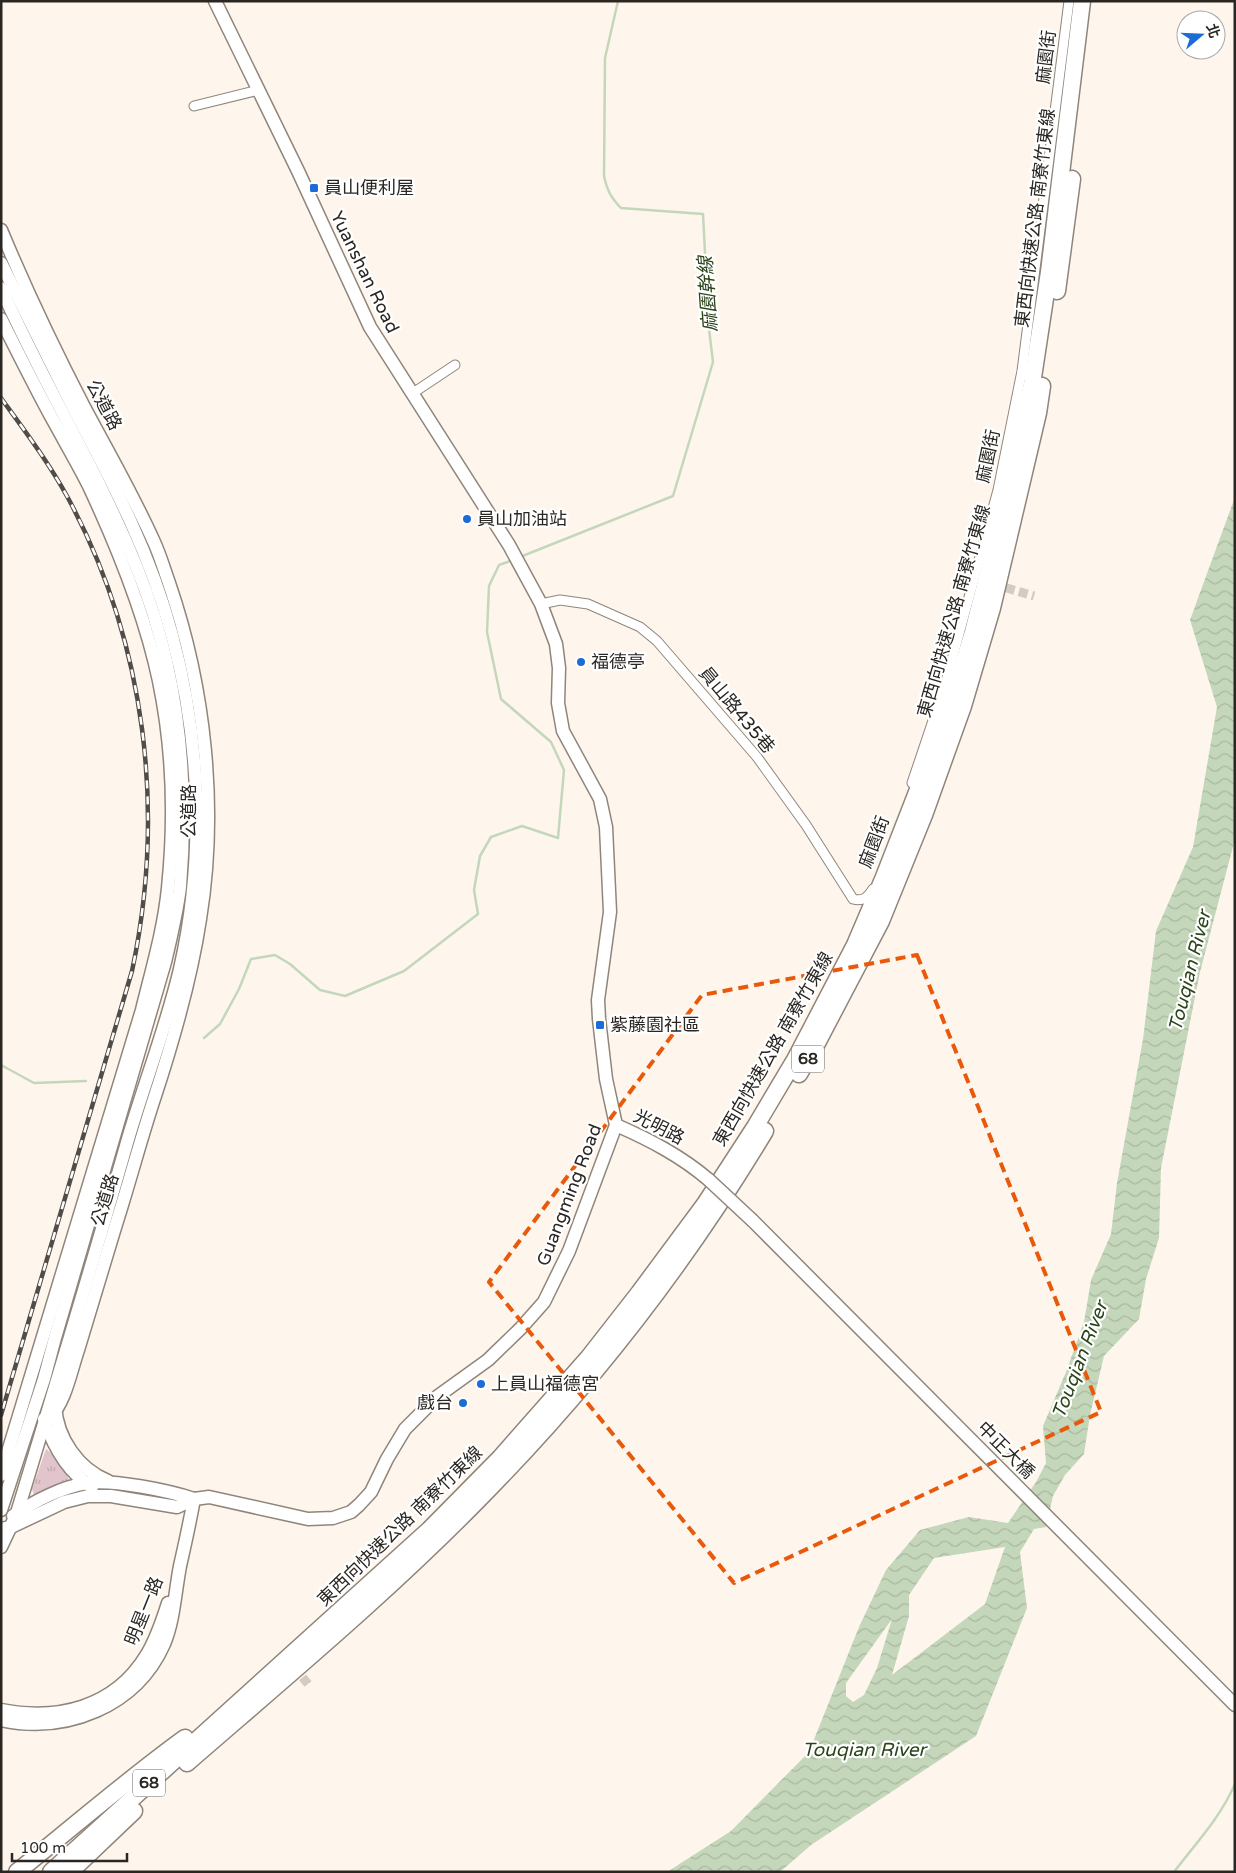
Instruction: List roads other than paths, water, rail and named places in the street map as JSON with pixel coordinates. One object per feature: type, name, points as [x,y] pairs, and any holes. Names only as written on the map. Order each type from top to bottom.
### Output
[{"type":"highway","name":"東西向快速公路 南寮竹東線","points":[[51,1872],[429,1530],[500,1458],[589,1357],[705,1204],[755,1127],[796,1058],[855,945],[884,877],[949,710],[973,632],[997,539],[1032,384],[1049,272],[1082,1]]},
{"type":"highway","name":"東西向快速公路 南寮竹東線","points":[[70,1872],[146,1800],[368,1606],[479,1500],[534,1442],[650,1301],[695,1239],[735,1182],[817,1043],[881,921],[924,814],[963,706],[992,608],[1038,413],[1062,259],[1093,1]]},
{"type":"highway","points":[[33,1872],[87,1816],[122,1784],[247,1695]]},
{"type":"highway","points":[[17,1872],[87,1816]]},
{"type":"street","name":"Yuanshan Road","points":[[215,1],[259,90],[370,327],[509,545],[541,604]]},
{"type":"street","name":"麻園街","points":[[864,899],[874,886],[883,866],[945,685],[998,490],[1022,371],[1069,1]]},
{"type":"street","points":[[194,106],[259,90]]},
{"type":"street","name":"公道路","points":[[1,230],[34,305],[155,544],[182,624],[195,678],[205,753],[207,826],[199,884],[190,916],[180,967],[170,1005],[139,1100],[66,1386],[55,1412],[45,1422]]},
{"type":"street","name":"公道路","points":[[1,263],[45,353],[107,469],[144,550],[172,632],[183,679],[193,753],[199,884]]},
{"type":"street","name":"公道路","points":[[1,288],[38,367],[97,480],[137,568],[161,635],[171,679],[180,738],[182,787],[180,888],[172,933],[151,1013],[44,1379],[1,1510]]},
{"type":"street","name":"公道路","points":[[1,319],[28,374],[89,486],[126,571],[148,637],[159,681],[167,740],[171,791],[168,887],[156,956],[142,1010],[1,1475]]},
{"type":"street","points":[[413,393],[456,365]]},
{"type":"street","name":"員山路435巷","points":[[541,604],[560,600],[588,604],[640,627],[657,641],[757,757],[806,825],[853,899],[858,901],[864,899]]},
{"type":"street","name":"Guangming Road","points":[[9,1523],[64,1502],[88,1496],[111,1496],[177,1507],[194,1499],[209,1497],[308,1519],[333,1518],[351,1512],[371,1492],[387,1459],[405,1429],[438,1396],[488,1360],[522,1328],[544,1302],[569,1251],[616,1125],[606,1079],[598,1000],[610,912],[605,820],[598,793],[563,731],[558,702],[559,657],[541,604]]},
{"type":"street","name":"光明路","points":[[616,1125],[654,1141],[690,1164],[753,1220]]},
{"type":"street","name":"中正大橋","points":[[753,1220],[1235,1704]]},
{"type":"street","name":"公道路","points":[[1,1546],[45,1422],[55,1382],[83,1315]]},
{"type":"street","points":[[32,1375],[45,1422],[64,1460],[86,1483],[111,1496]]},
{"type":"street","name":"公道路","points":[[55,1382],[55,1412],[67,1445],[79,1461],[95,1476],[120,1484]]},
{"type":"street","name":"Guangming Road","points":[[9,1523],[43,1499],[86,1483],[120,1484],[179,1494],[194,1499]]},
{"type":"street","name":"明星一路","points":[[1,1710],[20,1714],[42,1715],[62,1713],[103,1697],[120,1686],[134,1672],[159,1642],[171,1623],[180,1565],[194,1499]]},
{"type":"street","name":"明星一路","points":[[1,1720],[19,1724],[41,1724],[63,1722],[87,1715],[124,1694],[140,1679],[153,1662],[159,1642]]},
{"type":"water","name":"Touqian River","points":[[1235,497],[1235,839],[1200,972],[1161,1168],[1159,1238],[1146,1279],[1139,1319],[1104,1356],[1090,1415],[1084,1454],[1065,1475],[1053,1496],[1046,1527],[1034,1529],[1020,1552],[1027,1608],[976,1736],[811,1845],[780,1872],[667,1872],[731,1831],[809,1752],[859,1627],[886,1570],[920,1530],[969,1517],[1008,1523],[1036,1482],[1046,1463],[1043,1426],[1066,1372],[1084,1322],[1091,1280],[1111,1234],[1117,1183],[1143,1039],[1156,931],[1193,847],[1217,707],[1190,620]],"holes":[[[1005,1547],[985,1604],[892,1675],[909,1616],[909,1595],[934,1558]],[[892,1619],[877,1668],[864,1695],[853,1702],[846,1696],[846,1683]]]},
{"type":"waterway","name":"麻園幹線","points":[[520,557],[673,496],[713,362],[709,329],[703,214],[621,208],[612,197],[605,181],[605,58],[618,1]]},
{"type":"waterway","points":[[204,1038],[220,1024],[239,989],[251,959],[275,955],[290,964],[320,990],[345,996],[404,971],[478,914],[474,890],[480,856],[491,837],[522,826],[558,838],[564,770],[551,742],[501,699],[487,632],[489,586],[499,565],[513,560]]},
{"type":"waterway","points":[[1,1065],[34,1083],[86,1081]]},
{"type":"waterway","points":[[1174,1872],[1215,1819],[1235,1784]]},
{"type":"tunnel","points":[[993,584],[1034,596]]},
{"type":"tunnel","points":[[294,1667],[308,1684]]},
{"type":"railway","points":[[1,398],[61,485],[95,553],[116,611],[131,669],[142,729],[147,789],[147,850],[142,911],[132,971],[1,1415]]},
{"type":"place","name":"員山便利屋","points":[[314,188]]},
{"type":"place","name":"員山加油站","points":[[467,519]]},
{"type":"place","name":"福德亭","points":[[581,662]]},
{"type":"place","name":"紫藤園社區","points":[[600,1025]]},
{"type":"place","name":"上員山福德宮","points":[[481,1384]]},
{"type":"place","name":"戲台","points":[[463,1403]]}]
